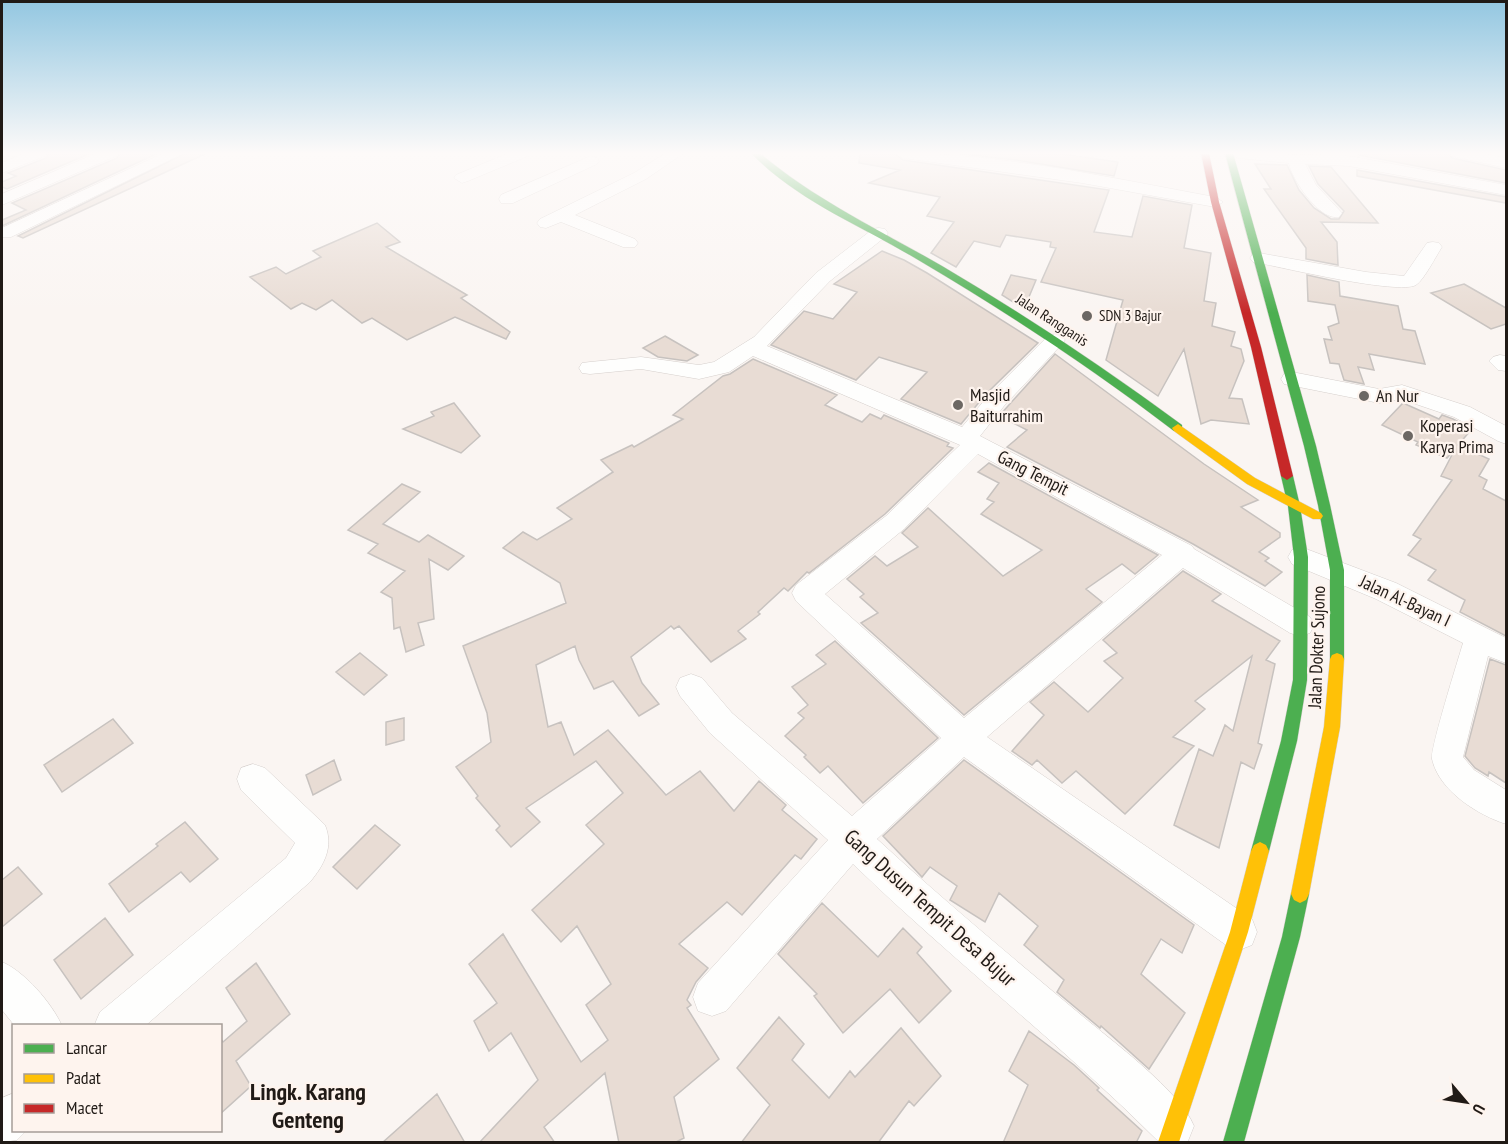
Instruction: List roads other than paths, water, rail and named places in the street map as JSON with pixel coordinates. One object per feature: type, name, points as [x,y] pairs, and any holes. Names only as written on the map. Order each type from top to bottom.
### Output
[{"type":"main road","name":"Jalan Rangganis","points":[[830,206],[879,233],[1055,340],[1138,398],[1223,463],[1294,506],[1327,521]]},
{"type":"main road","points":[[1170,1134],[1239,932],[1289,741],[1300,680],[1301,556],[1294,506],[1256,347],[1216,206]]},
{"type":"main road","name":"Jalan Dokter Sujono","points":[[1233,1143],[1291,937],[1321,790],[1332,727],[1337,680],[1336,570],[1327,521],[1292,379],[1244,206]]},
{"type":"street","points":[[4,233],[62,206]]},
{"type":"street","points":[[579,206],[553,219],[629,243]]},
{"type":"street","points":[[1327,206],[1333,213]]},
{"type":"street","points":[[590,368],[641,363],[691,372],[708,371],[731,362],[753,348],[779,324],[807,292],[853,251],[879,233]]},
{"type":"street","points":[[1259,258],[1366,278],[1408,282],[1433,248]]},
{"type":"street","points":[[1055,340],[996,401],[950,470],[847,565],[806,593],[963,738],[1239,932]]},
{"type":"street","name":"Gang Tempit","points":[[753,348],[970,441],[1183,553],[1300,625]]},
{"type":"street","points":[[1292,379],[1379,396],[1402,392],[1462,412],[1506,435]]},
{"type":"street","points":[[712,997],[851,840],[963,738],[1183,553]]},
{"type":"street","name":"Jalan Al-Bayan I","points":[[1301,556],[1386,591],[1506,651]]},
{"type":"street","points":[[1479,636],[1447,757],[1452,770],[1465,783],[1506,808]]},
{"type":"street","name":"Gang Dusun Tempit Desa Bujur","points":[[691,687],[721,723],[916,900],[1124,1078],[1170,1134]]},
{"type":"street","points":[[116,1024],[298,870],[309,856],[313,837],[254,779]]},
{"type":"street","points":[[2,981],[40,1024]]},
{"type":"place","name":"SDN 3 Bajur","points":[[1087,316]]},
{"type":"place","name":"An Nur","points":[[1364,396]]},
{"type":"place","name":"Masjid Baiturrahim","points":[[958,405]]},
{"type":"place","name":"Koperasi Karya Prima","points":[[1408,436]]},
{"type":"district","name":"Lingk. Karang Genteng","points":[[308,1106]]}]
